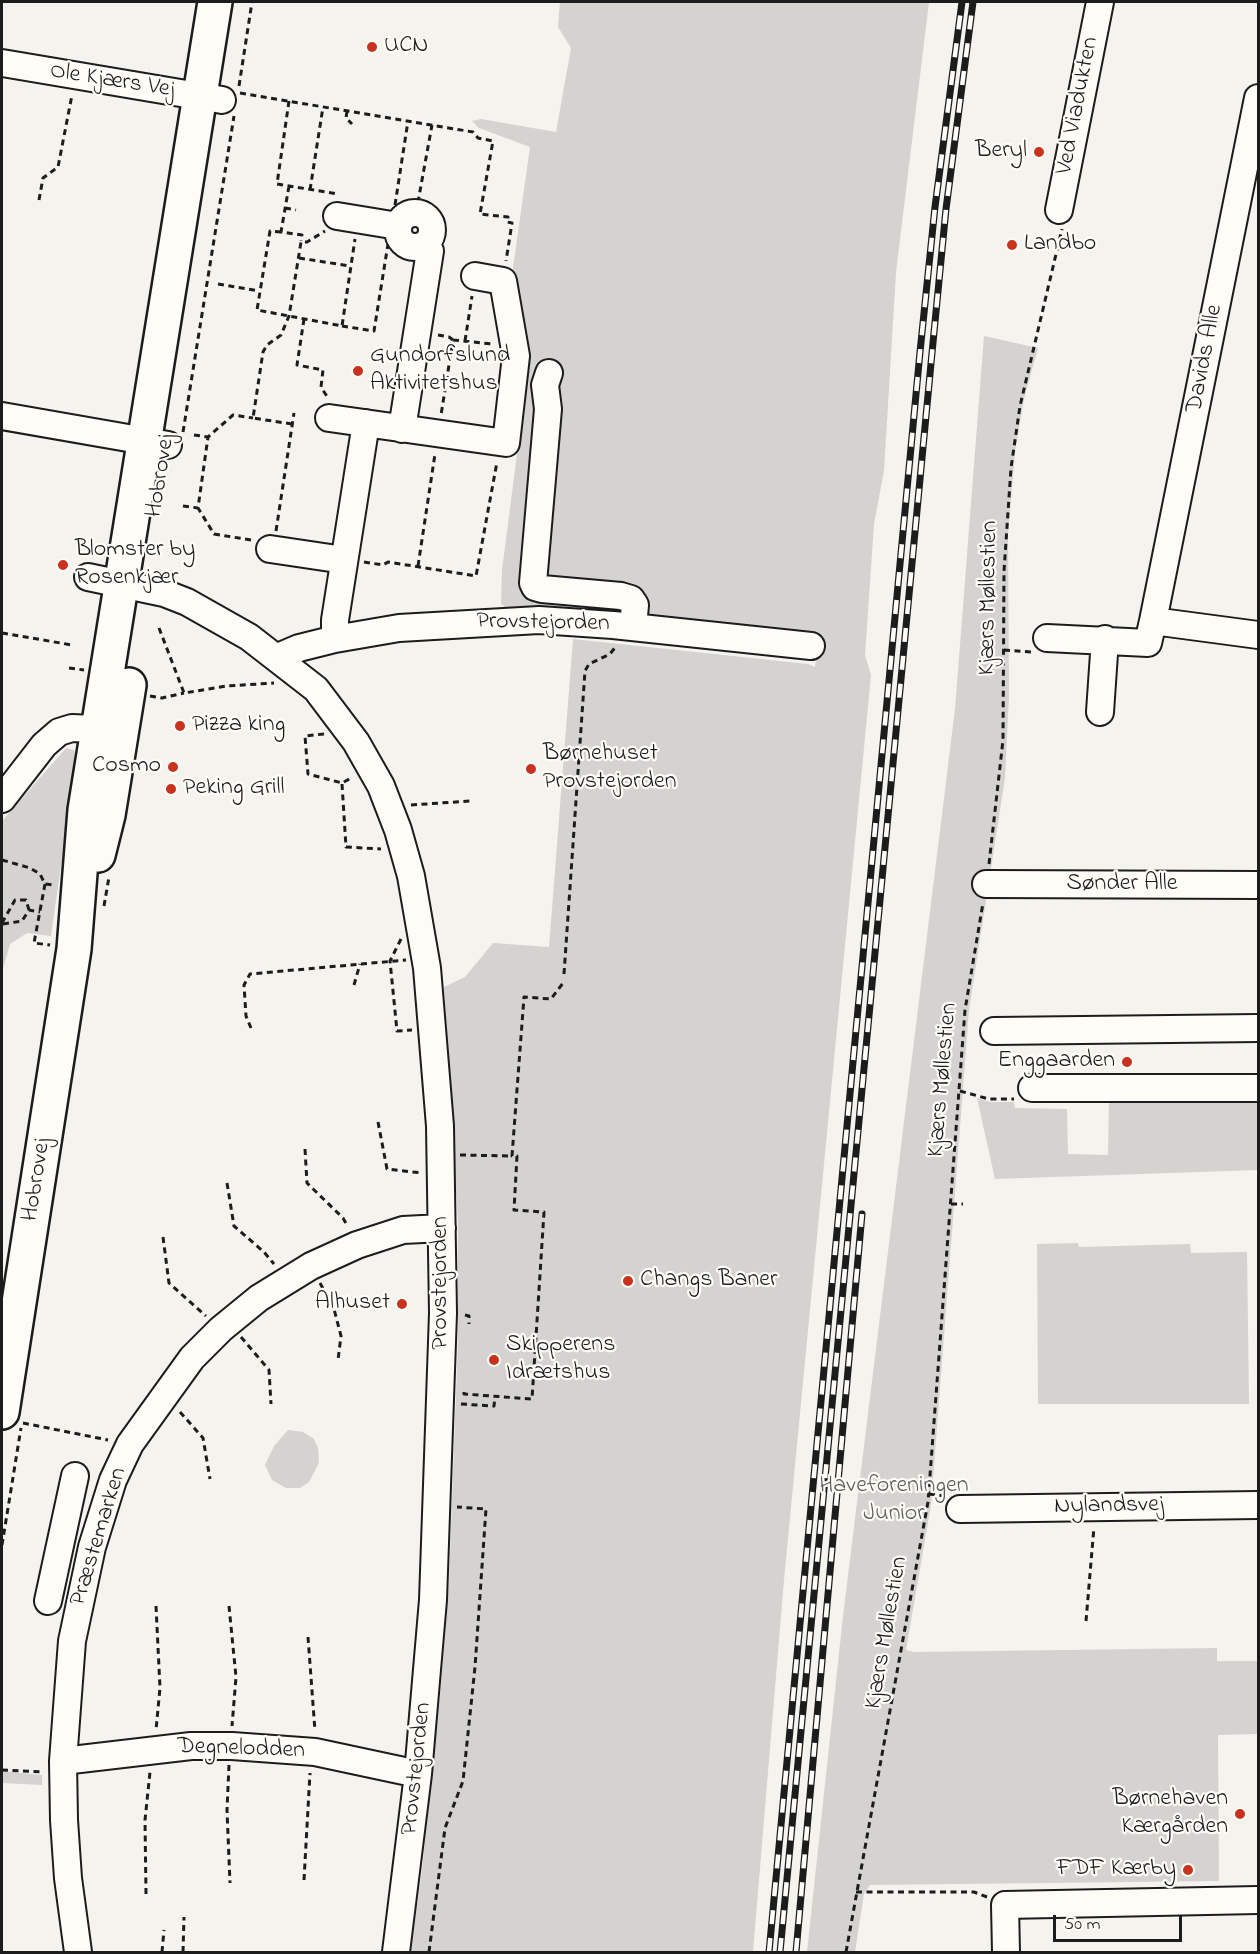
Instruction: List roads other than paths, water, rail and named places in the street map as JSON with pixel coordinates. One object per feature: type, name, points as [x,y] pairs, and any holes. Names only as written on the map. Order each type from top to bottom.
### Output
[{"type":"main road","name":"Hobrovej","points":[[215,2],[226,101]]},
{"type":"main road","name":"Hobrovej","points":[[15,1418],[65,947],[108,815],[110,729],[133,585],[172,438],[226,101],[238,2]]},
{"type":"street","name":"Ved Viadukten","points":[[1061,216],[1100,2]]},
{"type":"street","name":"Ole Kjærs Vej","points":[[2,63],[226,101]]},
{"type":"street","name":"Davids Alle","points":[[1047,638],[1105,639],[1148,643],[1258,98]]},
{"type":"street","points":[[341,222],[402,221],[399,236],[405,244],[416,247],[426,244],[430,251],[402,429]]},
{"type":"street","points":[[329,418],[500,444],[506,442],[516,357],[515,346],[503,281],[476,276]]},
{"type":"street","points":[[549,373],[545,385],[548,409],[533,583],[535,587],[542,590],[621,596],[631,600],[635,605],[627,626]]},
{"type":"street","points":[[2,416],[172,438]]},
{"type":"street","points":[[335,639],[334,620],[366,423]]},
{"type":"street","points":[[273,543],[345,559]]},
{"type":"street","name":"Provstejorden","points":[[88,577],[169,594],[213,615],[284,662],[316,689],[347,731],[381,786],[404,851],[413,886],[426,958],[432,1029],[453,1397],[437,1506],[433,1600],[418,1774],[396,1953]]},
{"type":"street","name":"Provstejorden","points":[[284,662],[298,648],[335,639],[399,628],[472,622],[539,620],[627,626],[811,646]]},
{"type":"street","points":[[1153,621],[1258,635]]},
{"type":"street","points":[[1100,712],[1105,639]]},
{"type":"street","points":[[2,799],[44,745],[59,732],[72,728],[110,729]]},
{"type":"street","name":"Sønder Alle","points":[[986,885],[1258,885]]},
{"type":"street","points":[[994,1030],[1258,1028]]},
{"type":"street","points":[[1032,1088],[1258,1088]]},
{"type":"street","name":"Præstemarken","points":[[78,1953],[68,1878],[63,1767],[72,1641],[92,1547],[113,1480],[130,1444],[192,1358],[225,1326],[286,1280],[357,1245],[403,1230],[442,1228]]},
{"type":"street","points":[[48,1601],[75,1476]]},
{"type":"street","name":"Nylandsvej","points":[[952,1502],[1095,1507],[1258,1505]]},
{"type":"street","points":[[61,1540],[92,1547]]},
{"type":"street","name":"Degnelodden","points":[[63,1767],[155,1737],[232,1735],[418,1774]]},
{"type":"street","points":[[1006,1953],[1005,1905],[1255,1896]]},
{"type":"railway","points":[[769,1952],[920,352],[935,207],[962,2]]},
{"type":"railway","points":[[780,1952],[946,209],[973,2]]},
{"type":"railway","points":[[796,1952],[862,1214]]},
{"type":"place","name":"UCN","points":[[372,47]]},
{"type":"place","name":"Beryl","points":[[1039,152]]},
{"type":"place","name":"Landbo","points":[[1012,245]]},
{"type":"place","name":"Gundorfslund Aktivitetshus","points":[[358,371]]},
{"type":"place","name":"Blomster by Rosenkjær","points":[[63,565]]},
{"type":"place","name":"Pizza king","points":[[180,726]]},
{"type":"place","name":"Cosmo","points":[[173,767]]},
{"type":"place","name":"Børnehuset Provstejorden","points":[[531,769]]},
{"type":"place","name":"Peking Grill","points":[[171,789]]},
{"type":"place","name":"Enggaarden","points":[[1127,1062]]},
{"type":"place","name":"Changs Baner","points":[[628,1281]]},
{"type":"place","name":"Alhuset","points":[[402,1304]]},
{"type":"place","name":"Skipperens Idrætshus","points":[[494,1360]]},
{"type":"place","name":"Børnehaven Kærgården","points":[[1240,1814]]},
{"type":"place","name":"FDF Kærby","points":[[1188,1870]]},
{"type":"park label","name":"Haveforeningen Junior","points":[[894,1501]]}]
